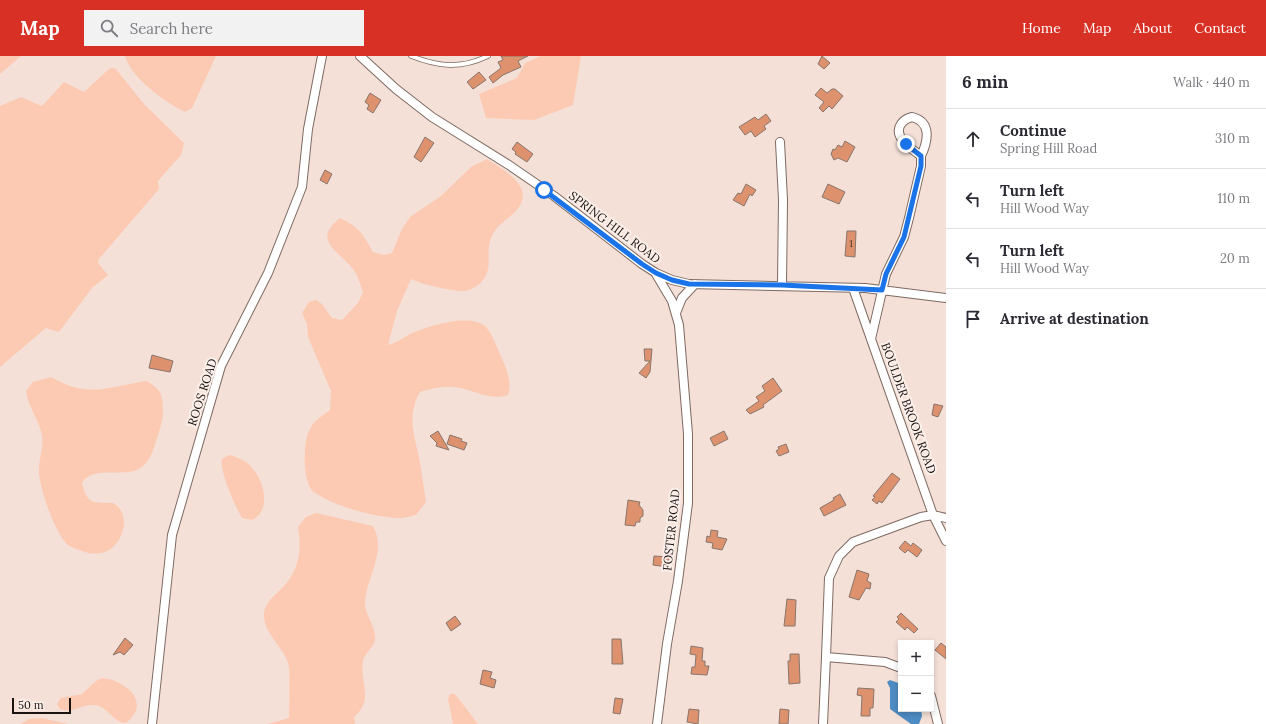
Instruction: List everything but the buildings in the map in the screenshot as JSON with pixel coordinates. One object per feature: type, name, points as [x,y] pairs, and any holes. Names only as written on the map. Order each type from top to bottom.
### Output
[{"type":"street","name":"ROOS ROAD","points":[[152,724],[172,535],[221,366],[268,273],[302,187],[308,129],[322,56]]},
{"type":"street","name":"SPRING HILL ROAD","points":[[360,56],[396,89],[432,117],[521,173],[656,273],[672,280],[695,284],[782,285],[853,288],[946,298]]},
{"type":"street","name":"BOULDER BROOK ROAD","points":[[871,339],[886,274],[904,237],[921,166],[921,156],[926,145],[926,128],[918,119],[908,118],[904,120],[900,127],[899,133],[906,144],[921,156]]},
{"type":"street","points":[[780,142],[783,200],[782,285]]},
{"type":"street","name":"FOSTER ROAD","points":[[656,273],[666,289],[676,313],[679,325],[688,434],[688,503],[678,581],[666,644],[657,724]]},
{"type":"street","points":[[676,313],[682,298],[695,284]]},
{"type":"street","name":"BOULDER BROOK ROAD","points":[[853,288],[934,515],[946,542]]},
{"type":"street","points":[[823,724],[829,578],[839,556],[853,542],[921,517],[934,515],[946,518]]},
{"type":"street","points":[[826,657],[885,662],[898,667]]},
{"type":"street","points":[[934,708],[938,724]]},
{"type":"lane","points":[[411,56],[443,65],[470,64],[488,56]]},
{"type":"shaded area","points":[[0,56],[21,56],[0,74]]},
{"type":"shaded area","points":[[125,56],[216,56],[192,108],[185,112],[159,96],[141,81],[128,64]]},
{"type":"shaded area","points":[[541,56],[581,56],[573,105],[534,120],[486,118],[479,94],[517,78],[525,63]]},
{"type":"shaded area","points":[[110,68],[115,68],[144,104],[184,143],[181,155],[158,181],[159,189],[99,259],[98,263],[108,275],[92,288],[59,332],[46,328],[0,367],[0,106],[21,97],[42,106],[64,82],[84,92]]},
{"type":"shaded area","points":[[487,159],[516,181],[521,188],[523,195],[521,203],[515,212],[499,226],[492,236],[489,247],[488,270],[485,278],[477,286],[465,291],[438,287],[411,279],[397,311],[388,345],[422,329],[441,324],[461,321],[479,323],[486,327],[490,333],[506,368],[510,384],[508,395],[496,397],[460,388],[449,387],[434,388],[420,392],[413,410],[413,427],[426,502],[416,515],[404,518],[388,517],[354,510],[332,502],[314,492],[310,488],[307,481],[305,453],[307,437],[313,424],[330,410],[331,391],[308,337],[307,324],[302,313],[309,302],[316,300],[322,304],[332,318],[342,320],[358,303],[363,292],[355,271],[330,245],[328,233],[332,226],[340,218],[360,232],[373,252],[384,255],[392,253],[402,229],[410,217],[441,196],[471,167]]},
{"type":"shaded area","points":[[51,377],[64,384],[88,390],[98,390],[147,381],[158,390],[162,396],[162,423],[150,458],[146,463],[138,470],[130,472],[94,474],[87,477],[82,483],[89,499],[96,502],[113,503],[118,507],[124,518],[123,531],[117,542],[110,549],[96,554],[88,553],[68,545],[53,522],[45,500],[39,473],[42,445],[41,430],[29,403],[26,391],[33,382]]},
{"type":"shaded area","points":[[229,455],[239,458],[248,464],[261,482],[264,504],[258,516],[252,520],[242,518],[225,480],[222,459]]},
{"type":"shaded area","points":[[316,513],[373,526],[377,536],[377,555],[368,585],[365,605],[367,614],[373,626],[375,640],[373,646],[365,655],[363,661],[362,669],[365,690],[364,704],[354,717],[355,724],[268,724],[289,718],[290,690],[288,663],[267,627],[264,614],[266,606],[293,574],[296,567],[300,544],[298,527],[306,517]]},
{"type":"shaded area","points":[[102,678],[120,683],[133,694],[136,700],[137,708],[126,723],[117,720],[99,706],[90,705],[72,710],[60,709],[57,704],[61,698],[82,694],[96,681]]},
{"type":"shaded area","points":[[450,694],[455,694],[478,724],[453,724],[448,699]]},
{"type":"shaded area","points":[[42,718],[68,724],[20,724],[29,719]]},
{"type":"water","points":[[890,680],[898,683],[898,712],[921,712],[922,716],[919,724],[911,724],[890,709],[890,688],[887,682]]},
{"type":"route","points":[[544,190],[554,196],[607,239],[642,264],[656,273],[672,280],[689,284],[708,285],[782,285],[882,290],[886,274],[904,237],[921,166],[921,156],[906,144]]}]
